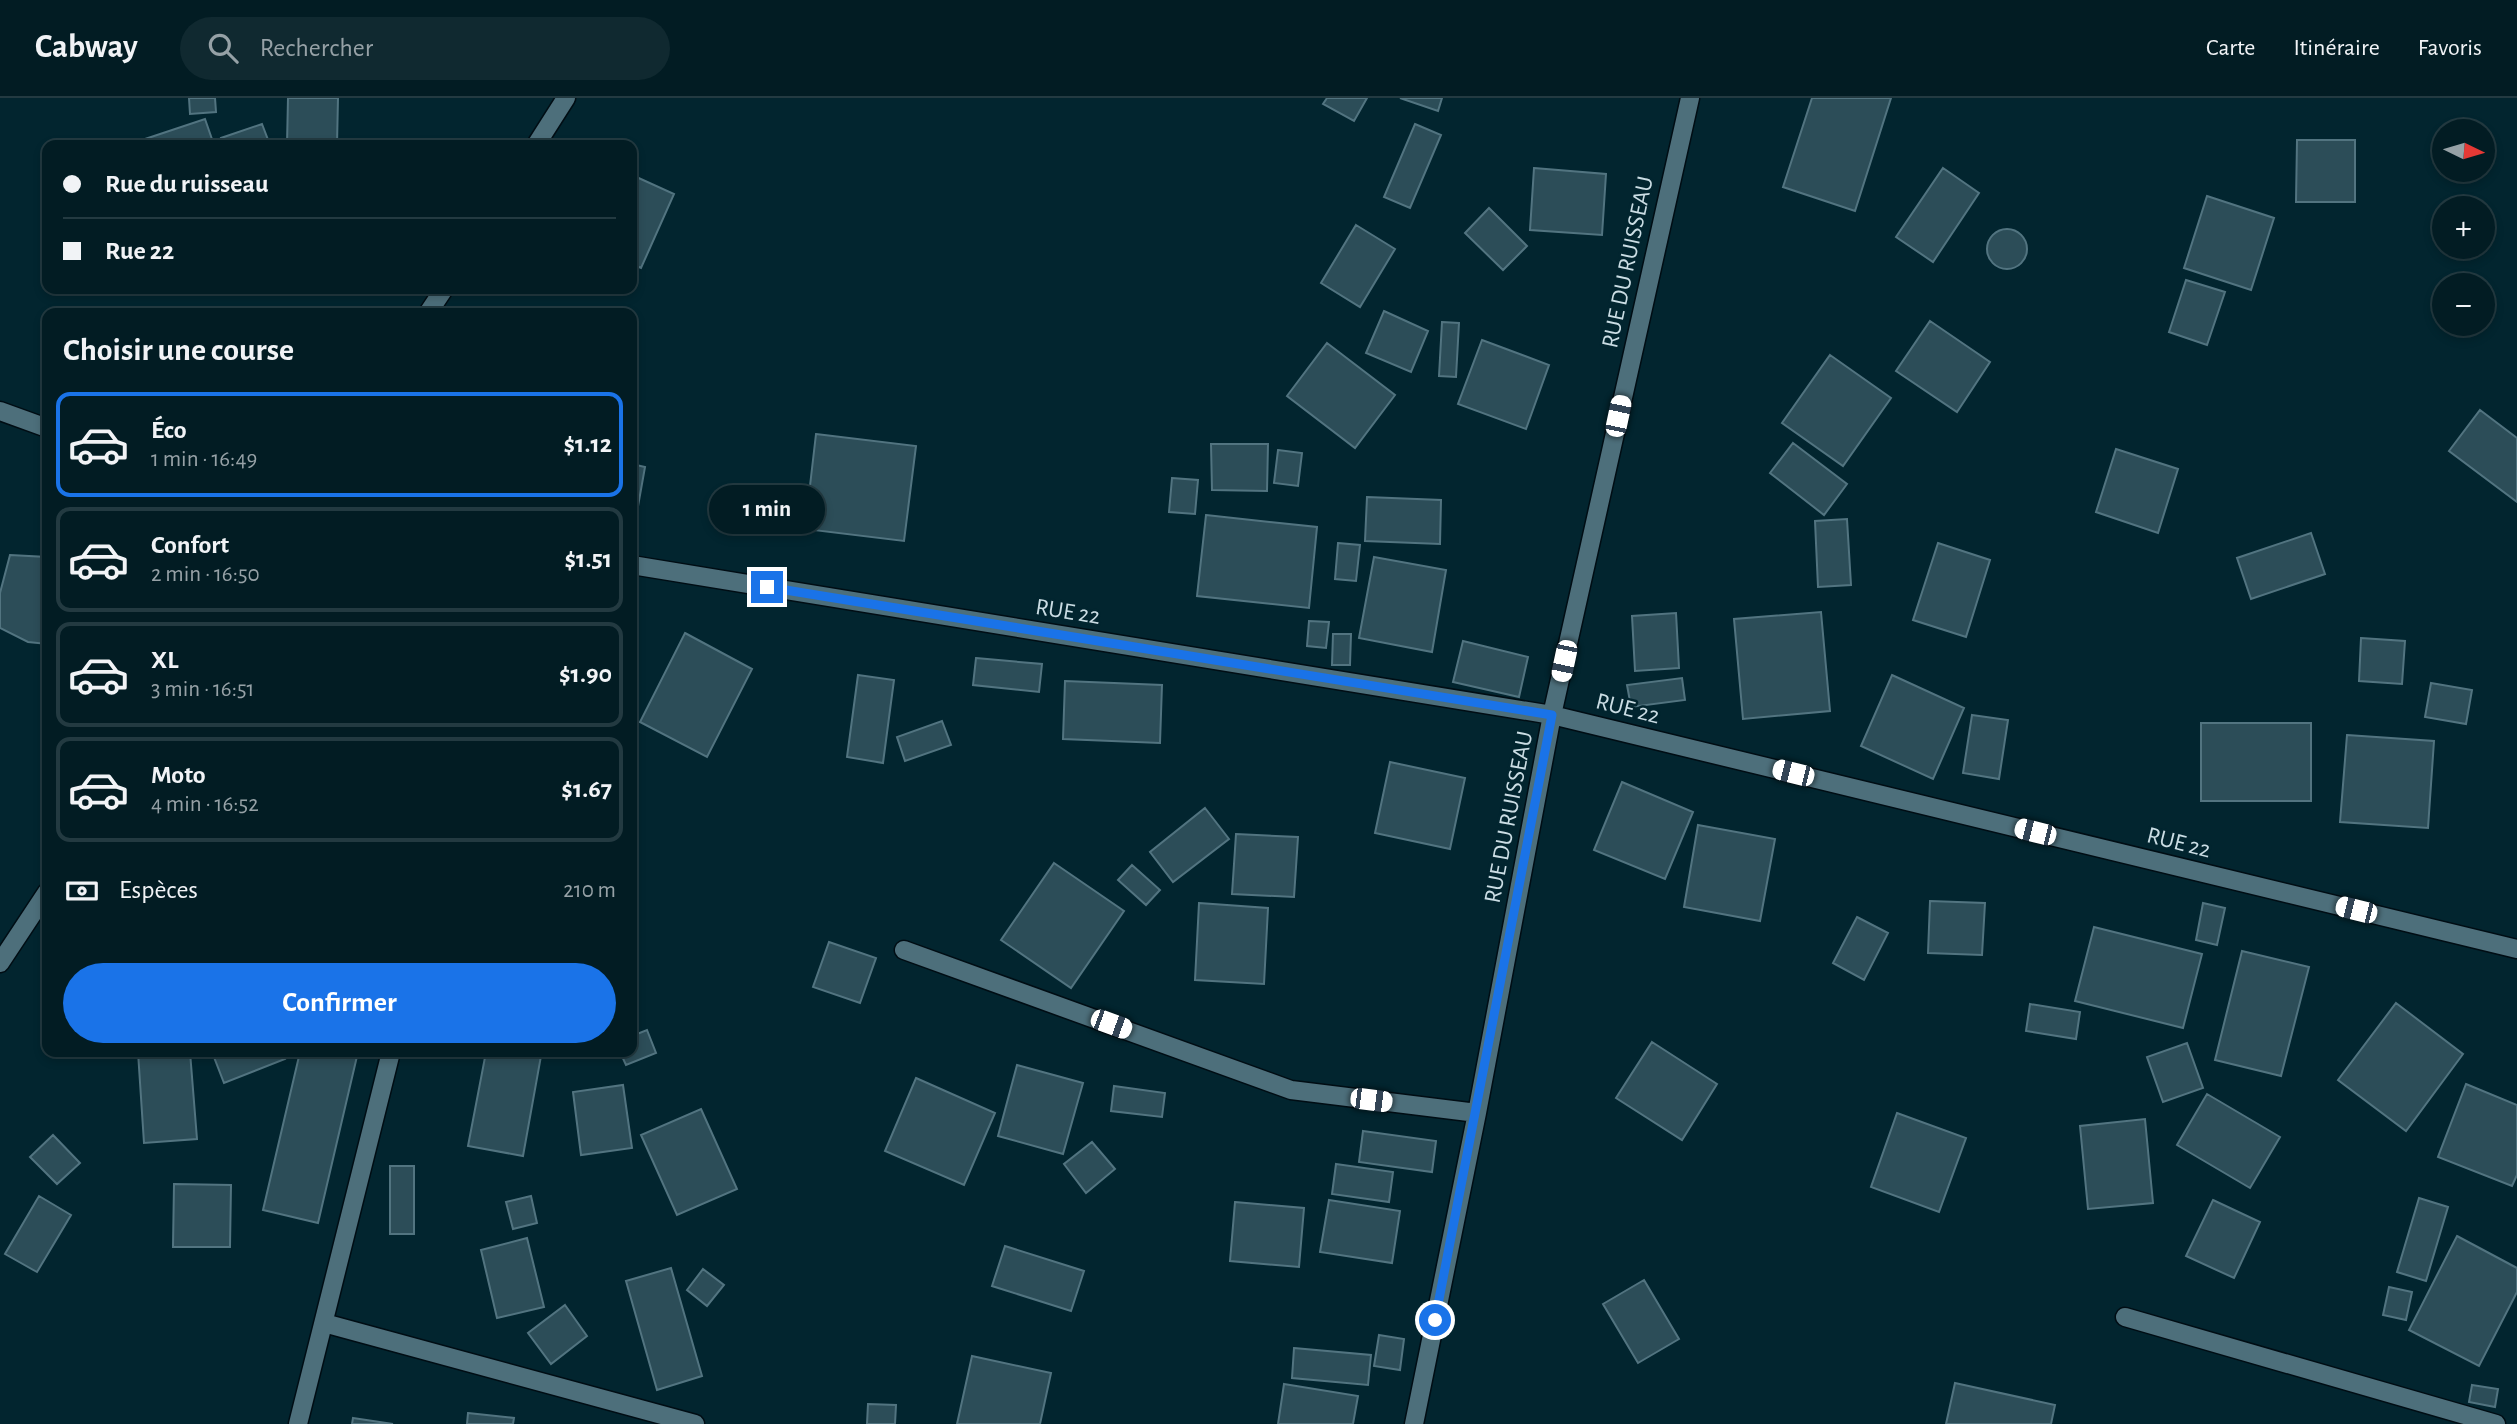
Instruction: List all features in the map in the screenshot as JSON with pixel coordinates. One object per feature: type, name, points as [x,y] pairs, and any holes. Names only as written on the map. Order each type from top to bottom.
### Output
[{"type":"street","points":[[539,140],[566,98]]},
{"type":"street","name":"RUE DU RUISSEAU","points":[[1414,1424],[1477,1113],[1552,715],[1690,98]]},
{"type":"street","points":[[0,411],[42,426]]},
{"type":"street","name":"RUE 22","points":[[637,566],[1552,715],[2517,949]]},
{"type":"street","points":[[0,962],[42,899]]},
{"type":"street","points":[[904,950],[1291,1090],[1477,1113]]},
{"type":"street","points":[[298,1424],[390,1057]]},
{"type":"street","points":[[2125,1317],[2496,1424]]},
{"type":"street","points":[[324,1323],[695,1424]]},
{"type":"building","points":[[189,98],[215,98],[216,112],[190,114]]},
{"type":"building","points":[[288,98],[338,98],[337,140],[287,140]]},
{"type":"building","points":[[1327,98],[1367,98],[1354,121],[1323,104]]},
{"type":"building","points":[[1400,98],[1442,98],[1438,111]]},
{"type":"building","points":[[1812,98],[1891,98],[1855,211],[1783,187]]},
{"type":"building","points":[[205,119],[212,140],[142,140]]},
{"type":"building","points":[[262,124],[268,140],[222,140]]},
{"type":"building","points":[[1415,124],[1441,135],[1410,208],[1384,197]]},
{"type":"building","points":[[2297,140],[2355,140],[2355,202],[2296,202]]},
{"type":"building","points":[[1534,168],[1606,174],[1602,235],[1530,230]]},
{"type":"building","points":[[1943,168],[1979,193],[1933,262],[1896,237]]},
{"type":"building","points":[[637,177],[674,194],[641,268],[637,266]]},
{"type":"building","points":[[2207,196],[2274,218],[2251,290],[2184,268]]},
{"type":"building","points":[[1489,208],[1527,246],[1503,270],[1465,233]]},
{"type":"building","points":[[1356,225],[1395,249],[1360,307],[1321,283]]},
{"type":"building","points":[[2007,229],[2021,235],[2027,249],[2021,263],[2007,269],[1993,263],[1987,249],[1993,235]]},
{"type":"building","points":[[2186,280],[2225,292],[2207,345],[2169,332]]},
{"type":"building","points":[[1384,311],[1428,331],[1411,372],[1366,353]]},
{"type":"building","points":[[1930,321],[1990,362],[1957,412],[1896,371]]},
{"type":"building","points":[[1442,322],[1459,323],[1456,377],[1439,376]]},
{"type":"building","points":[[1482,340],[1549,365],[1526,429],[1458,404]]},
{"type":"building","points":[[1327,343],[1395,395],[1355,448],[1287,396]]},
{"type":"building","points":[[1830,355],[1891,398],[1843,466],[1782,423]]},
{"type":"building","points":[[2480,410],[2517,438],[2517,502],[2449,451]]},
{"type":"building","points":[[816,434],[916,446],[904,541],[805,529]]},
{"type":"building","points":[[1793,443],[1847,484],[1824,515],[1770,473]]},
{"type":"building","points":[[1211,444],[1268,444],[1267,491],[1212,490]]},
{"type":"building","points":[[2116,449],[2178,469],[2158,533],[2096,512]]},
{"type":"building","points":[[1278,450],[1302,453],[1298,486],[1274,483]]},
{"type":"building","points":[[637,465],[645,467],[637,512]]},
{"type":"building","points":[[1172,478],[1198,480],[1195,514],[1169,512]]},
{"type":"building","points":[[1367,497],[1441,500],[1440,544],[1365,541]]},
{"type":"building","points":[[1206,515],[1317,527],[1309,608],[1197,596]]},
{"type":"building","points":[[1847,519],[1851,585],[1818,587],[1815,521]]},
{"type":"building","points":[[2311,533],[2325,574],[2251,599],[2237,558]]},
{"type":"building","points":[[1338,543],[1360,545],[1356,581],[1335,579]]},
{"type":"building","points":[[1938,543],[1990,560],[1966,637],[1913,620]]},
{"type":"building","points":[[10,555],[42,557],[42,643],[28,642],[0,628],[0,593]]},
{"type":"building","points":[[1374,557],[1446,570],[1432,652],[1359,638]]},
{"type":"building","points":[[1821,612],[1830,711],[1743,719],[1734,619]]},
{"type":"building","points":[[1676,613],[1679,668],[1635,671],[1632,616]]},
{"type":"building","points":[[1309,621],[1329,622],[1326,648],[1307,646]]},
{"type":"building","points":[[685,633],[752,669],[707,757],[640,722]]},
{"type":"building","points":[[1333,634],[1351,634],[1350,665],[1332,665]]},
{"type":"building","points":[[2361,638],[2405,641],[2402,684],[2359,681]]},
{"type":"building","points":[[1463,641],[1528,657],[1519,697],[1453,682]]},
{"type":"building","points":[[976,658],[1042,664],[1039,692],[973,685]]},
{"type":"building","points":[[858,675],[894,680],[883,763],[847,757]]},
{"type":"building","points":[[1892,675],[1964,708],[1933,779],[1861,746]]},
{"type":"building","points":[[1682,678],[1685,700],[1631,707],[1627,685]]},
{"type":"building","points":[[1065,681],[1162,685],[1160,743],[1063,739]]},
{"type":"building","points":[[2431,683],[2472,690],[2466,724],[2425,717]]},
{"type":"building","points":[[1972,715],[2008,720],[1999,779],[1963,773]]},
{"type":"building","points":[[942,721],[951,745],[905,761],[897,737]]},
{"type":"building","points":[[2201,723],[2311,723],[2311,801],[2201,801]]},
{"type":"building","points":[[2347,735],[2434,741],[2428,828],[2340,822]]},
{"type":"building","points":[[1390,762],[1465,778],[1450,849],[1375,833]]},
{"type":"building","points":[[1622,782],[1693,812],[1665,879],[1594,850]]},
{"type":"building","points":[[1205,808],[1229,839],[1173,882],[1150,852]]},
{"type":"building","points":[[1698,825],[1775,839],[1760,921],[1684,907]]},
{"type":"building","points":[[1236,834],[1298,837],[1294,897],[1232,894]]},
{"type":"building","points":[[1054,863],[1124,911],[1071,988],[1001,940]]},
{"type":"building","points":[[1132,865],[1160,890],[1146,905],[1118,880]]},
{"type":"building","points":[[1930,901],[1985,903],[1982,955],[1928,953]]},
{"type":"building","points":[[1199,903],[1268,908],[1264,984],[1195,980]]},
{"type":"building","points":[[2203,903],[2225,908],[2217,945],[2196,940]]},
{"type":"building","points":[[1857,917],[1888,933],[1864,980],[1833,963]]},
{"type":"building","points":[[2094,927],[2202,954],[2183,1028],[2075,1001]]},
{"type":"building","points":[[829,942],[876,958],[860,1003],[813,987]]},
{"type":"building","points":[[2242,951],[2309,967],[2281,1076],[2215,1060]]},
{"type":"building","points":[[2396,1003],[2463,1054],[2406,1131],[2338,1080]]},
{"type":"building","points":[[2030,1004],[2080,1012],[2076,1039],[2026,1031]]},
{"type":"building","points":[[647,1030],[656,1053],[626,1065],[622,1057],[637,1057],[637,1034]]},
{"type":"building","points":[[1652,1042],[1717,1084],[1682,1140],[1616,1098]]},
{"type":"building","points":[[2187,1043],[2203,1088],[2163,1102],[2147,1057]]},
{"type":"building","points":[[138,1057],[190,1057],[197,1139],[144,1143]]},
{"type":"building","points":[[214,1057],[285,1059],[224,1083]]},
{"type":"building","points":[[299,1057],[357,1057],[318,1223],[263,1210]]},
{"type":"building","points":[[485,1057],[541,1057],[523,1156],[468,1146]]},
{"type":"building","points":[[1017,1065],[1083,1083],[1063,1154],[998,1136]]},
{"type":"building","points":[[916,1078],[995,1113],[964,1185],[885,1151]]},
{"type":"building","points":[[2466,1084],[2517,1105],[2517,1175],[2512,1186],[2438,1157]]},
{"type":"building","points":[[623,1085],[632,1148],[581,1155],[573,1092]]},
{"type":"building","points":[[1114,1086],[1165,1093],[1162,1117],[1111,1111]]},
{"type":"building","points":[[2207,1094],[2280,1137],[2250,1188],[2177,1145]]},
{"type":"building","points":[[701,1109],[737,1189],[677,1215],[641,1135]]},
{"type":"building","points":[[1897,1113],[1966,1138],[1939,1212],[1871,1187]]},
{"type":"building","points":[[2145,1119],[2153,1203],[2088,1209],[2080,1126]]},
{"type":"building","points":[[1363,1131],[1436,1141],[1432,1172],[1359,1162]]},
{"type":"building","points":[[53,1135],[80,1163],[57,1184],[30,1157]]},
{"type":"building","points":[[1092,1142],[1115,1169],[1086,1193],[1064,1164]]},
{"type":"building","points":[[1336,1164],[1393,1172],[1389,1202],[1332,1194]]},
{"type":"building","points":[[390,1166],[414,1166],[414,1234],[390,1234]]},
{"type":"building","points":[[174,1184],[231,1185],[230,1247],[173,1247]]},
{"type":"building","points":[[39,1196],[71,1215],[37,1272],[5,1254]]},
{"type":"building","points":[[531,1196],[537,1223],[513,1229],[506,1202]]},
{"type":"building","points":[[2419,1198],[2448,1207],[2426,1281],[2397,1272]]},
{"type":"building","points":[[1329,1200],[1400,1211],[1392,1263],[1320,1252]]},
{"type":"building","points":[[2213,1200],[2260,1222],[2234,1278],[2186,1256]]},
{"type":"building","points":[[1235,1202],[1304,1208],[1299,1267],[1230,1261]]},
{"type":"building","points":[[2457,1236],[2517,1268],[2517,1292],[2479,1366],[2409,1330]]},
{"type":"building","points":[[527,1238],[544,1307],[497,1318],[481,1250]]},
{"type":"building","points":[[1005,1246],[1084,1271],[1071,1311],[992,1286]]},
{"type":"building","points":[[671,1268],[702,1376],[657,1390],[626,1281]]},
{"type":"building","points":[[703,1269],[724,1285],[707,1306],[687,1290]]},
{"type":"building","points":[[1644,1280],[1679,1339],[1638,1363],[1603,1304]]},
{"type":"building","points":[[2389,1287],[2412,1292],[2406,1320],[2383,1315]]},
{"type":"building","points":[[565,1305],[587,1336],[551,1364],[528,1333]]},
{"type":"building","points":[[1379,1335],[1404,1339],[1400,1370],[1374,1366]]},
{"type":"building","points":[[1294,1348],[1371,1355],[1368,1385],[1292,1378]]},
{"type":"building","points":[[972,1356],[1051,1373],[1040,1424],[957,1424]]},
{"type":"building","points":[[1955,1383],[2055,1405],[2051,1424],[1946,1424]]},
{"type":"building","points":[[1284,1384],[1358,1396],[1353,1424],[1278,1424]]},
{"type":"building","points":[[2472,1385],[2498,1389],[2495,1407],[2469,1402]]},
{"type":"building","points":[[868,1404],[896,1405],[895,1424],[867,1424]]},
{"type":"building","points":[[468,1413],[514,1418],[513,1424],[467,1424]]},
{"type":"building","points":[[353,1418],[393,1424],[352,1424]]},
{"type":"route","points":[[767,587],[1552,715],[1435,1320]]}]
